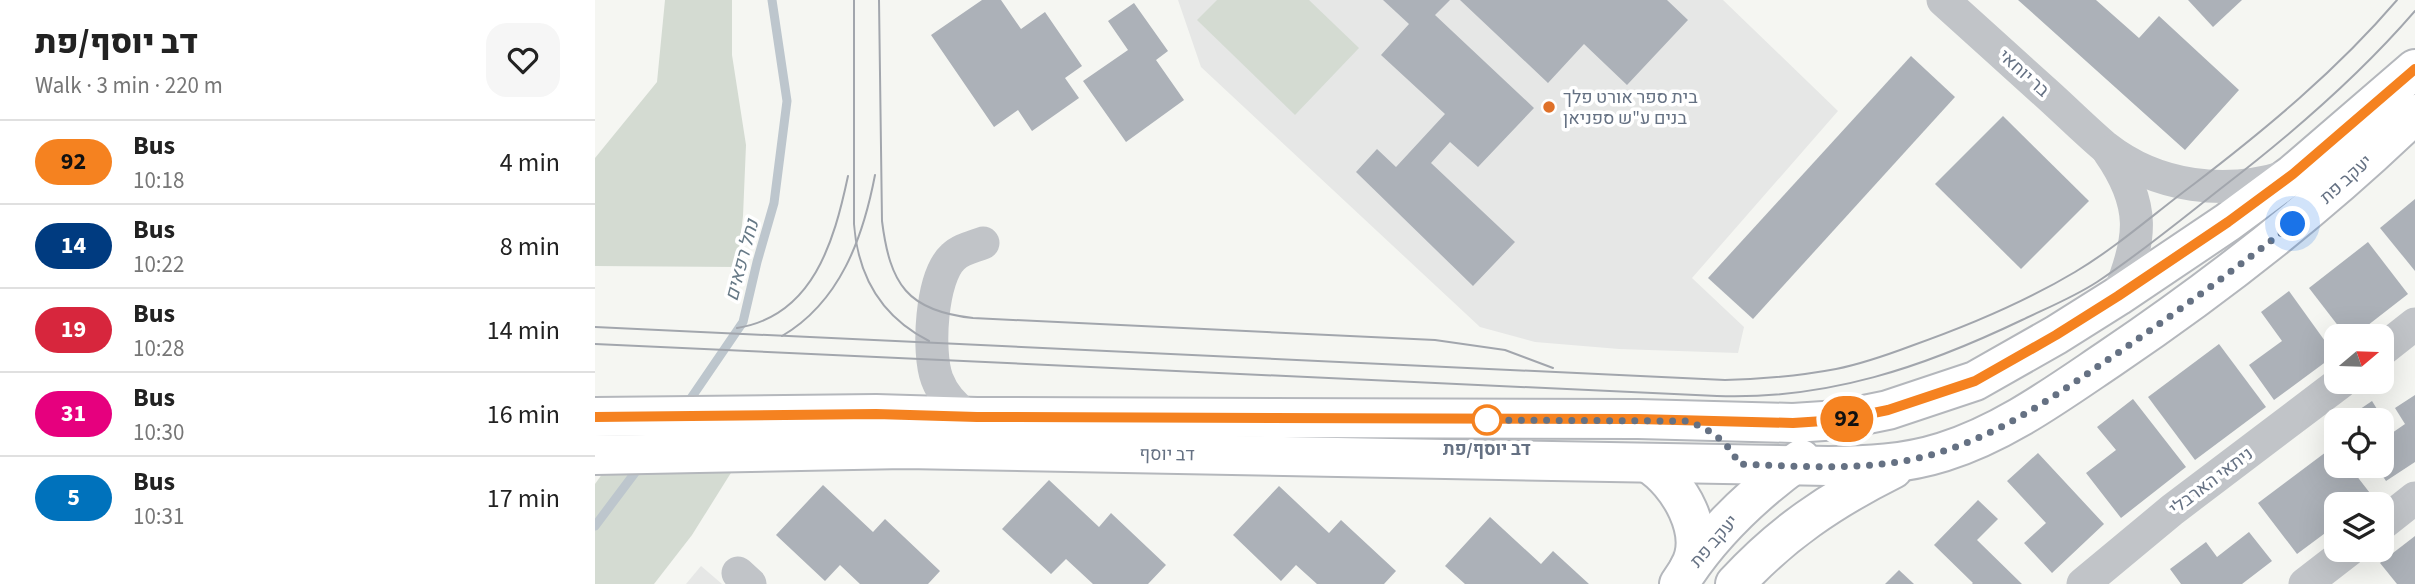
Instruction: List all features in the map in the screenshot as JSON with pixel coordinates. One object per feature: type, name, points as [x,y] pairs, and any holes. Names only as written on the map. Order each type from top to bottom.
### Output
[{"type":"main road","name":"יעקב פת","points":[[1675,420],[1816,422],[1873,414],[1975,381],[2045,342],[2228,222],[2293,174],[2415,69]]},
{"type":"main road","name":"יעקב פת","points":[[1739,464],[1851,466],[1914,459],[1972,441],[2007,424],[2044,403],[2210,289],[2311,210],[2415,114]]},
{"type":"main road","name":"דב יוסף","points":[[608,454],[779,433],[876,414],[968,417],[1675,420]]},
{"type":"main road","name":"יעקב פת","points":[[1684,576],[1714,536],[1752,500],[1792,466],[1873,414]]},
{"type":"main road","name":"דב יוסף","points":[[610,416],[957,449],[1739,464]]},
{"type":"main road","name":"יעקב פת","points":[[1675,420],[1690,422],[1709,431],[1728,447],[1746,478],[1752,500],[1752,524],[1733,584]]},
{"type":"main road","points":[[1733,584],[1782,538],[1815,513],[1858,487],[1914,459]]},
{"type":"main road","points":[[1649,463],[1666,478],[1688,512],[1696,546],[1694,557],[1684,576]]},
{"type":"street","name":"בר יוחאי","points":[[1943,0],[2105,147],[2150,174],[2184,183],[2242,186],[2293,174]]},
{"type":"street","name":"בר יוחאי","points":[[2105,147],[2129,184],[2137,212],[2133,256],[2118,296]]},
{"type":"street","points":[[968,417],[945,395],[936,377],[933,359],[934,310],[944,271],[953,257],[983,243]]},
{"type":"street","points":[[2394,341],[2415,324]]},
{"type":"street","points":[[876,414],[897,407],[917,393],[927,377],[933,359]]},
{"type":"street","name":"ניתאי הארבלי","points":[[2083,584],[2172,510],[2325,394]]},
{"type":"street","points":[[2394,515],[2415,498]]},
{"type":"street","points":[[2305,584],[2333,562]]},
{"type":"shaded area","points":[[665,0],[732,0],[732,55],[746,145],[743,216],[737,267],[595,266],[595,158],[657,82]]},
{"type":"shaded area","points":[[1178,0],[1723,0],[1838,111],[1692,278],[1744,327],[1738,353],[1619,349],[1535,342],[1480,327],[1201,67]]},
{"type":"shaded area","points":[[1217,0],[1309,0],[1359,48],[1295,115],[1197,20]]},
{"type":"shaded area","points":[[739,460],[692,535],[654,584],[595,584],[595,484],[610,463]]},
{"type":"shaded area","points":[[701,566],[722,584],[686,584]]},
{"type":"building","points":[[982,0],[1001,0],[1021,29],[1045,12],[1082,66],[1065,78],[1079,98],[1032,131],[1018,110],[994,127],[931,35]]},
{"type":"building","points":[[1383,0],[1450,0],[1435,15],[1534,108],[1478,167],[1450,142],[1431,163],[1515,242],[1473,286],[1356,172],[1377,149],[1396,167],[1445,114],[1381,55],[1409,24]]},
{"type":"building","points":[[1460,0],[1667,0],[1688,20],[1627,85],[1584,44],[1548,83]]},
{"type":"building","points":[[2018,0],[2096,0],[2139,38],[2159,16],[2239,90],[2185,150]]},
{"type":"building","points":[[2188,0],[2242,0],[2213,27]]},
{"type":"building","points":[[1134,3],[1168,51],[1156,60],[1184,100],[1126,142],[1083,81],[1128,50],[1108,21]]},
{"type":"building","points":[[1911,56],[1955,97],[1753,319],[1708,278]]},
{"type":"building","points":[[2003,116],[2089,201],[2021,269],[1935,184]]},
{"type":"building","points":[[2415,199],[2415,271],[2380,228]]},
{"type":"building","points":[[2368,242],[2408,294],[2369,324],[2337,324],[2309,288]]},
{"type":"building","points":[[2289,291],[2324,340],[2324,363],[2274,400],[2249,365],[2282,341],[2261,312]]},
{"type":"building","points":[[2219,344],[2266,407],[2195,460],[2148,397]]},
{"type":"building","points":[[2415,395],[2415,462],[2394,476],[2394,432],[2405,424],[2395,408]]},
{"type":"building","points":[[2133,399],[2186,467],[2121,518],[2086,473],[2116,450],[2097,427]]},
{"type":"building","points":[[2372,401],[2376,408],[2362,408]]},
{"type":"building","points":[[2038,453],[2104,524],[2052,573],[2024,543],[2046,523],[2007,481]]},
{"type":"building","points":[[2324,454],[2324,478],[2358,478],[2369,492],[2324,492],[2324,534],[2297,554],[2258,503]]},
{"type":"building","points":[[1049,480],[1099,527],[1111,513],[1166,565],[1148,584],[1093,584],[1066,559],[1051,574],[1002,529]]},
{"type":"building","points":[[823,485],[873,532],[885,519],[940,571],[928,584],[860,584],[840,565],[825,581],[776,535]]},
{"type":"building","points":[[1279,486],[1329,533],[1341,520],[1396,571],[1384,584],[1317,584],[1296,565],[1281,581],[1233,535]]},
{"type":"building","points":[[1978,500],[1998,519],[1977,540],[2022,584],[1972,584],[1934,545]]},
{"type":"building","points":[[1490,517],[1541,564],[1553,551],[1589,584],[1465,584],[1445,566]]},
{"type":"building","points":[[2249,532],[2272,561],[2242,584],[2181,584],[2170,569],[2206,542],[2217,557]]},
{"type":"building","points":[[2415,536],[2415,584],[2397,584],[2380,563],[2394,562],[2394,552]]},
{"type":"building","points":[[1899,570],[1914,584],[1885,584]]},
{"type":"waterway","name":"נחל רפאים","points":[[687,404],[743,322],[774,203],[787,101],[772,0]]},
{"type":"waterway","name":"נחל רפאים","points":[[595,526],[640,466]]},
{"type":"tram line","points":[[854,0],[856,244],[875,294],[898,320],[929,341]]},
{"type":"tram line","points":[[879,0],[882,221],[890,262],[897,278],[917,301],[932,309],[973,318],[1435,340],[1505,350],[1553,368]]},
{"type":"tram line","points":[[595,327],[1725,380],[1780,377],[1836,369],[1883,356],[1974,322],[2035,294],[2091,262],[2136,230],[2274,120],[2326,74],[2397,0]]},
{"type":"tram line","points":[[595,344],[1717,396],[1758,396],[1836,386],[1911,366],[1948,352],[2060,302],[2097,282],[2162,235],[2300,125],[2371,59],[2415,11]]},
{"type":"tram line","points":[[782,336],[802,322],[834,287],[856,245],[875,175]]},
{"type":"tram line","points":[[737,328],[763,321],[802,292],[827,250],[848,176]]},
{"type":"bus line","name":"92","points":[[595,417],[909,414],[977,417],[1638,419],[1793,423],[1856,417],[1910,404],[1975,381],[2103,306],[2228,222],[2293,174],[2415,69]]},
{"type":"place","name":"בית ספר אורט פלך בנים ע\"ש ספניאן","points":[[1549,107]]},
{"type":"place","name":"דב יוסף/פת","points":[[1487,420]]},
{"type":"route","points":[[1487,420],[1479,420],[1685,421],[1714,434],[1728,447],[1739,464],[1851,466],[1892,463],[1943,452],[1972,441],[2035,408],[2210,289],[2293,224]]}]
